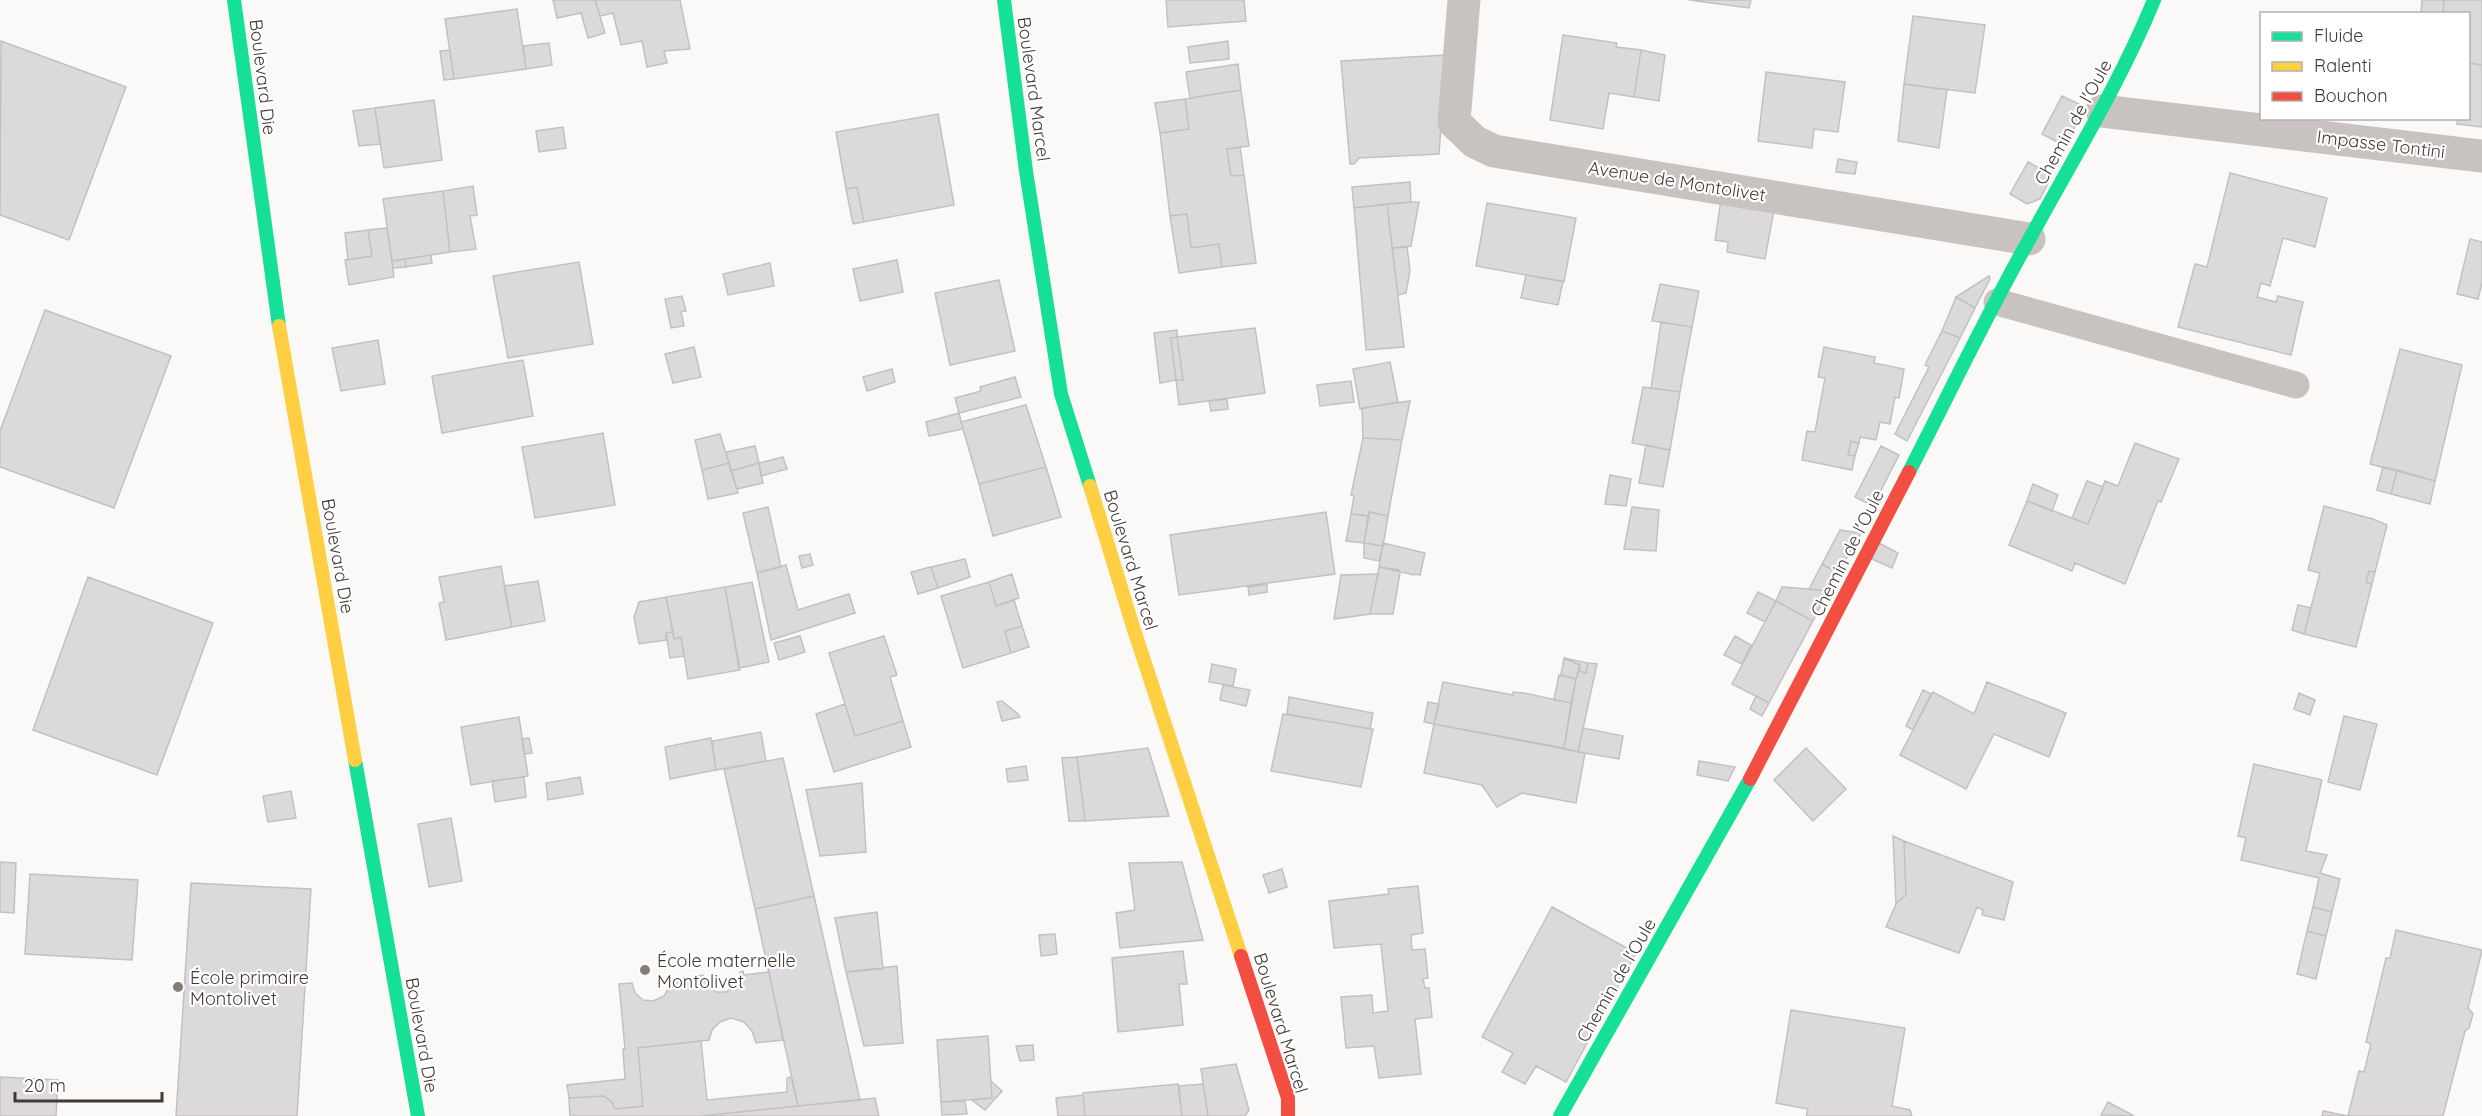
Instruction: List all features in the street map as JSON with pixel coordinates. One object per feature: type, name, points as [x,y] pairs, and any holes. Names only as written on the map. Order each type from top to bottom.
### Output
[{"type":"street","name":"Boulevard Die","points":[[234,0],[272,289],[418,1116]]},
{"type":"street","name":"Boulevard Marcel","points":[[1004,0],[1026,171],[1061,394],[1134,630],[1288,1098],[1288,1116]]},
{"type":"street","name":"Avenue de Montolivet","points":[[1464,0],[1454,122],[1475,142],[1494,151],[2029,239]]},
{"type":"street","name":"Chemin de l'Oule","points":[[1560,1116],[1768,745],[2029,239],[2102,111],[2139,37],[2154,0]]},
{"type":"street","name":"Impasse Tontini","points":[[2102,111],[2482,156]]},
{"type":"lane","points":[[1997,302],[2296,385]]},
{"type":"building","points":[[553,0],[595,0],[605,33],[588,38],[581,13],[557,18]]},
{"type":"building","points":[[595,0],[680,0],[690,49],[664,51],[667,63],[647,67],[642,41],[621,45],[613,13],[600,16]]},
{"type":"building","points":[[1166,0],[1244,0],[1246,21],[1168,27]]},
{"type":"building","points":[[1689,0],[1751,0],[1749,8]]},
{"type":"building","points":[[2422,0],[2444,0],[2443,12],[2421,12]]},
{"type":"building","points":[[2444,0],[2482,0],[2482,65],[2470,63],[2470,12],[2443,12]]},
{"type":"building","points":[[517,9],[526,69],[454,79],[445,19]]},
{"type":"building","points":[[1913,16],[1985,25],[1975,93],[1904,84]]},
{"type":"building","points":[[1563,35],[1617,43],[1616,47],[1641,50],[1634,97],[1609,93],[1603,129],[1550,120]]},
{"type":"building","points":[[1,41],[126,87],[69,240],[0,215]]},
{"type":"building","points":[[1228,41],[1229,59],[1190,63],[1188,47]]},
{"type":"building","points":[[549,43],[552,65],[526,69],[523,46]]},
{"type":"building","points":[[450,50],[454,79],[444,80],[440,51]]},
{"type":"building","points":[[1641,50],[1665,55],[1659,101],[1634,97]]},
{"type":"building","points":[[1446,55],[1439,154],[1359,158],[1354,164],[1350,164],[1341,61]]},
{"type":"building","points":[[2470,63],[2482,65],[2482,127],[2457,124],[2458,120],[2470,120]]},
{"type":"building","points":[[1238,64],[1241,90],[1190,98],[1186,72]]},
{"type":"building","points":[[1766,72],[1845,82],[1838,132],[1814,129],[1812,148],[1758,141]]},
{"type":"building","points":[[1904,84],[1947,90],[1939,148],[1898,141]]},
{"type":"building","points":[[1241,90],[1249,146],[1227,149],[1231,176],[1244,175],[1256,263],[1222,267],[1219,244],[1191,248],[1187,214],[1170,216],[1160,133],[1189,129],[1185,99]]},
{"type":"building","points":[[2062,96],[2085,107],[2065,146],[2042,134]]},
{"type":"building","points":[[1185,99],[1189,129],[1160,133],[1155,103]]},
{"type":"building","points":[[434,100],[442,160],[384,168],[375,108]]},
{"type":"building","points":[[375,108],[380,144],[359,146],[353,111]]},
{"type":"building","points":[[938,114],[954,205],[864,222],[857,187],[846,189],[836,132]]},
{"type":"building","points":[[563,127],[566,148],[539,152],[536,131]]},
{"type":"building","points":[[1240,147],[1244,175],[1231,176],[1227,149]]},
{"type":"building","points":[[1838,159],[1857,162],[1855,174],[1836,172]]},
{"type":"building","points":[[2028,162],[2052,175],[2040,199],[2027,204],[2010,194]]},
{"type":"building","points":[[2230,173],[2327,198],[2315,247],[2283,238],[2270,286],[2261,283],[2257,297],[2276,302],[2278,296],[2303,302],[2291,355],[2178,327],[2195,264],[2207,267]]},
{"type":"building","points":[[1410,182],[1411,202],[1354,208],[1352,187]]},
{"type":"building","points":[[473,186],[477,215],[470,216],[476,249],[450,252],[443,191]]},
{"type":"building","points":[[857,187],[864,222],[853,224],[846,189]]},
{"type":"building","points":[[443,191],[450,252],[392,261],[383,199]]},
{"type":"building","points":[[1721,200],[1774,210],[1765,259],[1727,252],[1728,242],[1715,240]]},
{"type":"building","points":[[1419,202],[1411,246],[1392,248],[1387,204]]},
{"type":"building","points":[[1487,203],[1576,218],[1564,282],[1476,266]]},
{"type":"building","points":[[1387,204],[1404,347],[1366,350],[1354,208]]},
{"type":"building","points":[[1187,214],[1191,248],[1219,244],[1222,267],[1179,273],[1170,216]]},
{"type":"building","points":[[387,228],[394,277],[349,285],[345,260],[372,256],[368,230]]},
{"type":"building","points":[[368,230],[372,256],[348,260],[345,233]]},
{"type":"building","points":[[2470,239],[2482,242],[2482,283],[2478,299],[2457,294]]},
{"type":"building","points":[[1407,247],[1410,270],[1406,293],[1398,295],[1392,248]]},
{"type":"building","points":[[431,255],[432,263],[406,267],[405,259]]},
{"type":"building","points":[[405,259],[406,267],[393,268],[392,261]]},
{"type":"building","points":[[897,260],[903,292],[860,301],[853,269]]},
{"type":"building","points":[[579,262],[593,344],[508,358],[493,276]]},
{"type":"building","points":[[770,263],[774,286],[728,295],[723,274]]},
{"type":"building","points":[[1526,275],[1563,281],[1558,305],[1521,298]]},
{"type":"building","points":[[1989,276],[1990,279],[1975,308],[1956,297]]},
{"type":"building","points":[[999,280],[1015,351],[950,365],[935,293]]},
{"type":"building","points":[[1660,284],[1699,291],[1692,327],[1652,321]]},
{"type":"building","points":[[682,296],[686,311],[681,312],[684,326],[671,328],[665,299]]},
{"type":"building","points":[[1956,297],[1975,308],[1960,338],[1942,331]]},
{"type":"building","points":[[45,310],[171,356],[114,508],[0,467],[0,431]]},
{"type":"building","points":[[1661,322],[1692,327],[1680,392],[1651,388]]},
{"type":"building","points":[[1255,328],[1265,393],[1179,405],[1176,380],[1183,380],[1177,337]]},
{"type":"building","points":[[1177,330],[1177,337],[1171,338],[1176,380],[1160,383],[1154,333]]},
{"type":"building","points":[[1942,331],[1960,338],[1907,441],[1895,434],[1929,367],[1925,365]]},
{"type":"building","points":[[1177,337],[1183,380],[1176,380],[1171,338]]},
{"type":"building","points":[[378,340],[385,384],[341,391],[332,348]]},
{"type":"building","points":[[694,347],[701,377],[673,383],[665,354]]},
{"type":"building","points":[[1824,347],[1875,357],[1874,363],[1904,369],[1899,398],[1895,397],[1890,424],[1880,422],[1876,440],[1860,437],[1859,443],[1851,441],[1848,455],[1855,456],[1852,470],[1802,460],[1807,431],[1815,432],[1825,378],[1818,377]]},
{"type":"building","points":[[2400,349],[2462,365],[2435,481],[2370,464]]},
{"type":"building","points":[[523,360],[533,416],[442,433],[432,376]]},
{"type":"building","points":[[1390,362],[1398,402],[1360,409],[1353,369]]},
{"type":"building","points":[[892,369],[895,382],[867,391],[863,377]]},
{"type":"building","points":[[1015,377],[1021,397],[959,413],[955,398],[981,391],[980,387]]},
{"type":"building","points":[[1351,381],[1354,402],[1320,406],[1317,385]]},
{"type":"building","points":[[1643,387],[1680,392],[1670,450],[1632,443]]},
{"type":"building","points":[[1227,399],[1228,409],[1211,411],[1209,401]]},
{"type":"building","points":[[1410,401],[1402,440],[1363,438],[1362,408]]},
{"type":"building","points":[[1026,405],[1046,467],[979,484],[961,422]]},
{"type":"building","points":[[959,413],[963,429],[929,436],[926,422]]},
{"type":"building","points":[[603,433],[615,505],[535,518],[522,447]]},
{"type":"building","points":[[720,434],[729,463],[702,470],[695,440]]},
{"type":"building","points":[[1363,438],[1402,440],[1388,516],[1369,512],[1369,516],[1351,514],[1354,496],[1351,495]]},
{"type":"building","points":[[1851,441],[1859,443],[1855,456],[1848,455]]},
{"type":"building","points":[[2135,443],[2179,459],[2161,502],[2158,501],[2125,584],[2075,563],[2072,571],[2009,545],[2027,501],[2088,524],[2105,481],[2118,486]]},
{"type":"building","points":[[1646,445],[1670,450],[1663,487],[1639,483]]},
{"type":"building","points":[[755,446],[759,463],[731,471],[726,452]]},
{"type":"building","points":[[1881,446],[1899,455],[1873,506],[1855,497]]},
{"type":"building","points":[[783,457],[787,469],[761,476],[759,463]]},
{"type":"building","points":[[729,463],[738,493],[708,499],[702,470]]},
{"type":"building","points":[[759,463],[763,483],[737,489],[731,471]]},
{"type":"building","points":[[1046,467],[1061,517],[993,536],[979,484]]},
{"type":"building","points":[[2383,467],[2397,470],[2391,494],[2377,490]]},
{"type":"building","points":[[2397,470],[2435,481],[2430,504],[2391,494]]},
{"type":"building","points":[[1610,475],[1631,479],[1626,506],[1605,504]]},
{"type":"building","points":[[2087,481],[2103,487],[2088,524],[2072,518]]},
{"type":"building","points":[[2033,484],[2058,495],[2052,511],[2027,501]]},
{"type":"building","points":[[2324,506],[2387,525],[2375,572],[2369,571],[2366,582],[2372,584],[2356,647],[2304,634],[2320,573],[2308,570]]},
{"type":"building","points":[[768,507],[781,567],[757,573],[743,513]]},
{"type":"building","points":[[1632,507],[1659,510],[1656,551],[1624,549]]},
{"type":"building","points":[[1326,512],[1335,574],[1179,595],[1170,535]]},
{"type":"building","points":[[1369,512],[1388,516],[1383,546],[1364,543]]},
{"type":"building","points":[[1351,514],[1369,516],[1364,543],[1346,541]]},
{"type":"building","points":[[1840,530],[1861,533],[1838,573],[1822,564]]},
{"type":"building","points":[[1364,543],[1383,546],[1379,561],[1364,558]]},
{"type":"building","points":[[1383,543],[1425,553],[1420,575],[1379,567]]},
{"type":"building","points":[[1879,543],[1898,553],[1892,568],[1872,559]]},
{"type":"building","points":[[810,554],[813,565],[802,568],[799,556]]},
{"type":"building","points":[[965,559],[970,577],[938,588],[931,567]]},
{"type":"building","points":[[1822,564],[1838,573],[1828,591],[1809,589]]},
{"type":"building","points":[[786,565],[798,610],[849,594],[855,613],[771,640],[757,573]]},
{"type":"building","points":[[501,566],[512,627],[446,640],[439,603],[444,602],[439,577]]},
{"type":"building","points":[[931,567],[938,588],[918,594],[911,572]]},
{"type":"building","points":[[1379,567],[1399,570],[1400,573],[1393,614],[1370,614]]},
{"type":"building","points":[[2369,571],[2375,572],[2372,584],[2366,582]]},
{"type":"building","points":[[1012,574],[1019,598],[996,606],[989,582]]},
{"type":"building","points":[[1378,574],[1370,614],[1334,619],[1341,575]]},
{"type":"building","points":[[88,577],[213,623],[157,775],[33,730]]},
{"type":"building","points":[[538,581],[545,621],[512,627],[504,586]]},
{"type":"building","points":[[752,582],[769,662],[739,668],[725,587]]},
{"type":"building","points":[[989,582],[996,606],[1014,600],[1022,626],[1005,631],[1011,653],[963,668],[941,596]]},
{"type":"building","points":[[1267,584],[1267,592],[1249,595],[1248,587]]},
{"type":"building","points":[[725,587],[740,670],[688,679],[681,637],[674,639],[666,597]]},
{"type":"building","points":[[1782,587],[1828,591],[1813,621],[1776,601]]},
{"type":"building","points":[[1758,592],[1776,601],[1765,622],[1747,613]]},
{"type":"building","points":[[666,597],[673,632],[666,633],[666,640],[639,644],[634,617],[639,602]]},
{"type":"building","points":[[1776,601],[1813,621],[1769,703],[1732,684]]},
{"type":"building","points":[[2298,605],[2311,608],[2304,634],[2292,630]]},
{"type":"building","points":[[1022,626],[1029,647],[1011,653],[1005,631]]},
{"type":"building","points":[[673,632],[674,639],[681,637],[684,656],[670,658],[666,633]]},
{"type":"building","points":[[800,636],[805,652],[779,660],[774,643]]},
{"type":"building","points":[[884,636],[897,675],[890,677],[903,721],[855,736],[829,653]]},
{"type":"building","points":[[1735,636],[1751,645],[1742,664],[1724,655]]},
{"type":"building","points":[[1564,658],[1580,665],[1576,679],[1561,675]]},
{"type":"building","points":[[1564,658],[1588,663],[1586,673],[1579,671],[1580,665]]},
{"type":"building","points":[[1588,663],[1597,664],[1578,752],[1564,748],[1576,679],[1579,671],[1586,673]]},
{"type":"building","points":[[1212,664],[1236,669],[1233,686],[1209,682]]},
{"type":"building","points":[[1559,675],[1576,679],[1571,703],[1554,700]]},
{"type":"building","points":[[1443,682],[1513,695],[1513,692],[1524,693],[1571,703],[1564,748],[1434,724]]},
{"type":"building","points":[[1987,682],[2066,713],[2049,757],[1994,734],[1966,789],[1900,755],[1933,692],[1974,714]]},
{"type":"building","points":[[1223,685],[1250,690],[1246,706],[1220,700]]},
{"type":"building","points":[[1923,690],[1931,694],[1913,730],[1906,726]]},
{"type":"building","points":[[2299,693],[2315,700],[2310,715],[2294,709]]},
{"type":"building","points":[[1756,696],[1769,703],[1762,716],[1750,709]]},
{"type":"building","points":[[1289,697],[1373,713],[1370,729],[1287,714]]},
{"type":"building","points":[[1002,701],[1020,717],[1002,721],[997,702]]},
{"type":"building","points":[[1428,702],[1439,704],[1434,724],[1424,722]]},
{"type":"building","points":[[845,704],[855,736],[903,721],[911,747],[834,772],[816,714]]},
{"type":"building","points":[[1283,714],[1373,729],[1361,787],[1271,771]]},
{"type":"building","points":[[2344,716],[2377,724],[2360,790],[2328,782]]},
{"type":"building","points":[[519,717],[528,776],[471,785],[461,727]]},
{"type":"building","points":[[1434,724],[1585,753],[1576,803],[1522,793],[1497,807],[1482,785],[1424,773]]},
{"type":"building","points":[[1583,728],[1623,736],[1619,759],[1578,752]]},
{"type":"building","points":[[761,732],[766,761],[716,770],[712,741]]},
{"type":"building","points":[[529,738],[532,753],[524,754],[522,739]]},
{"type":"building","points":[[711,738],[716,770],[670,779],[665,747]]},
{"type":"building","points":[[1148,748],[1169,816],[1085,821],[1077,757]]},
{"type":"building","points":[[1806,748],[1846,789],[1813,821],[1774,780]]},
{"type":"building","points":[[1077,757],[1085,821],[1069,821],[1062,758]]},
{"type":"building","points":[[783,758],[814,896],[755,909],[724,769]]},
{"type":"building","points":[[1699,761],[1735,767],[1728,781],[1697,775]]},
{"type":"building","points":[[2254,764],[2322,780],[2306,851],[2327,855],[2320,873],[2340,879],[2332,912],[2313,907],[2319,878],[2241,860],[2246,838],[2238,836]]},
{"type":"building","points":[[1026,766],[1028,780],[1008,782],[1006,769]]},
{"type":"building","points":[[524,777],[526,797],[495,802],[492,781]]},
{"type":"building","points":[[580,777],[583,794],[548,800],[546,783]]},
{"type":"building","points":[[862,783],[866,852],[820,856],[806,790]]},
{"type":"building","points":[[291,791],[296,818],[268,822],[263,796]]},
{"type":"building","points":[[451,818],[462,881],[429,887],[418,824]]},
{"type":"building","points":[[1893,836],[1904,841],[1906,895],[1896,904]]},
{"type":"building","points":[[1904,841],[2013,882],[2004,920],[1982,915],[1983,910],[1977,907],[1959,953],[1886,927],[1896,904],[1906,895]]},
{"type":"building","points":[[0,862],[16,863],[14,913],[0,912]]},
{"type":"building","points":[[1182,862],[1203,940],[1120,948],[1116,913],[1135,910],[1129,863]]},
{"type":"building","points":[[1282,869],[1287,887],[1269,893],[1263,875]]},
{"type":"building","points":[[30,874],[138,880],[132,960],[25,954]]},
{"type":"building","points":[[191,883],[311,889],[297,1116],[176,1116]]},
{"type":"building","points":[[1418,886],[1423,933],[1411,935],[1412,950],[1425,949],[1428,978],[1423,979],[1425,988],[1429,988],[1432,1017],[1415,1019],[1421,1074],[1379,1078],[1374,1046],[1346,1048],[1341,997],[1372,995],[1373,1013],[1388,1011],[1381,944],[1334,948],[1329,901],[1389,894],[1388,889]]},
{"type":"building","points":[[814,896],[860,1100],[798,1106],[755,909]]},
{"type":"building","points":[[1552,907],[1636,953],[1566,1082],[1536,1066],[1525,1084],[1502,1072],[1513,1053],[1482,1037]]},
{"type":"building","points":[[2313,907],[2332,912],[2326,936],[2307,931]]},
{"type":"building","points":[[877,912],[883,969],[846,972],[835,918]]},
{"type":"building","points":[[2396,930],[2482,950],[2468,1008],[2473,1014],[2469,1028],[2465,1031],[2443,1116],[2348,1116],[2359,1071],[2364,1072],[2371,1044],[2366,1042],[2386,958],[2390,958]]},
{"type":"building","points":[[2307,931],[2326,936],[2316,979],[2297,974]]},
{"type":"building","points":[[1055,934],[1057,954],[1041,956],[1039,935]]},
{"type":"building","points":[[1183,951],[1187,984],[1179,984],[1183,1025],[1118,1032],[1112,958]]},
{"type":"building","points":[[897,966],[903,1043],[864,1046],[846,972]]},
{"type":"building","points":[[743,971],[744,975],[769,972],[783,1040],[756,1043],[752,1031],[744,1022],[731,1018],[720,1022],[712,1030],[709,1040],[638,1048],[643,1106],[615,1109],[612,1102],[604,1096],[569,1098],[567,1085],[625,1079],[623,1049],[625,1049],[619,984],[632,983],[635,993],[643,1000],[653,1001],[664,996],[669,987],[669,979],[673,979],[674,983],[699,980],[698,976],[703,975],[707,985],[716,992],[726,992],[735,986],[740,972]]},
{"type":"building","points":[[1791,1010],[1905,1028],[1892,1106],[1910,1110],[1912,1116],[1806,1116],[1808,1109],[1776,1103]]},
{"type":"building","points":[[988,1036],[992,1098],[941,1102],[937,1040]]},
{"type":"building","points":[[701,1041],[707,1100],[787,1092],[787,1078],[791,1077],[798,1106],[701,1116],[570,1116],[569,1098],[604,1096],[612,1102],[615,1109],[643,1106],[638,1048]]},
{"type":"building","points":[[1033,1045],[1034,1060],[1020,1061],[1016,1046]]},
{"type":"building","points":[[1236,1064],[1249,1110],[1245,1116],[1208,1116],[1201,1069]]},
{"type":"building","points":[[0,1077],[58,1080],[56,1116],[0,1116]]},
{"type":"building","points":[[991,1081],[1002,1091],[985,1110],[972,1100],[992,1098]]},
{"type":"building","points":[[1178,1084],[1182,1116],[1085,1116],[1083,1093]]},
{"type":"building","points":[[1203,1084],[1208,1116],[1182,1116],[1179,1086]]},
{"type":"building","points":[[1083,1095],[1085,1116],[1058,1116],[1056,1098]]},
{"type":"building","points":[[875,1098],[879,1116],[701,1116],[798,1106]]},
{"type":"building","points":[[965,1101],[967,1114],[942,1115],[941,1102]]},
{"type":"building","points":[[2108,1102],[2134,1116],[2101,1115]]},
{"type":"building","points":[[2323,1111],[2348,1116],[2322,1116]]},
{"type":"traffic: fast","points":[[234,0],[279,326]]},
{"type":"traffic: fast","points":[[1004,0],[1026,171],[1061,394],[1090,486]]},
{"type":"traffic: fast","points":[[1909,472],[1999,296],[2111,91],[2154,0]]},
{"type":"traffic: fast","points":[[355,760],[418,1116]]},
{"type":"traffic: fast","points":[[1560,1116],[1750,779]]},
{"type":"traffic: slow","points":[[279,326],[355,760]]},
{"type":"traffic: slow","points":[[1090,486],[1134,630],[1241,956]]},
{"type":"traffic: jam","points":[[1750,779],[1909,472]]},
{"type":"traffic: jam","points":[[1241,956],[1288,1098],[1288,1116]]},
{"type":"place","name":"École maternelle Montolivet","points":[[645,970]]},
{"type":"place","name":"École primaire Montolivet","points":[[178,987]]}]
